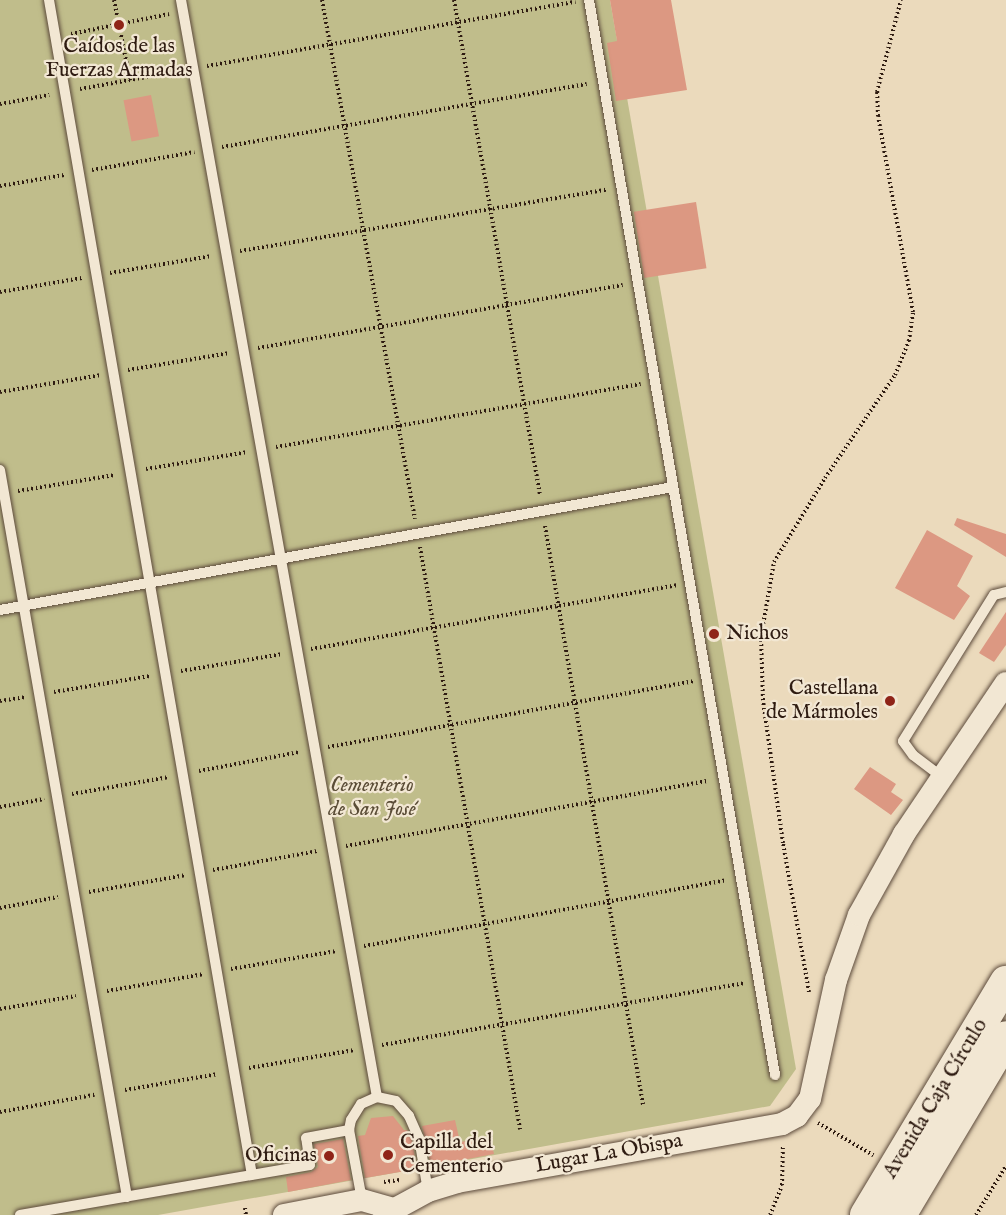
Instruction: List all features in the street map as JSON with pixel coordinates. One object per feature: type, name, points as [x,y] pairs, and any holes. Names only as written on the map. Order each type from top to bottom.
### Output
[{"type":"main road","name":"Avenida Caja Círculo","points":[[866,1215],[1006,982]]},
{"type":"main road","name":"Avenida Caja Círculo","points":[[900,1215],[1006,1037]]},
{"type":"street","points":[[789,1120],[810,1099],[836,980],[859,915],[904,834],[1006,683]]},
{"type":"street","name":"Lugar La Obispa","points":[[284,1215],[362,1200],[390,1213],[429,1191],[457,1182],[789,1120]]},
{"type":"lane","points":[[49,0],[252,1175]]},
{"type":"lane","points":[[587,0],[604,81],[775,1075]]},
{"type":"lane","points":[[182,6],[377,1097]]},
{"type":"lane","points":[[0,470],[127,1197]]},
{"type":"lane","points":[[0,610],[673,487]]},
{"type":"lane","points":[[942,777],[913,755],[903,741],[994,595],[1006,592]]},
{"type":"lane","points":[[362,1200],[350,1130],[355,1111],[361,1104],[377,1097],[396,1101],[409,1116],[419,1137],[429,1191]]},
{"type":"lane","points":[[20,1215],[310,1165],[306,1138],[350,1130]]},
{"type":"path","points":[[114,0],[130,80]]},
{"type":"path","points":[[322,0],[451,725],[520,1129]]},
{"type":"path","points":[[454,0],[611,902],[643,1105]]},
{"type":"path","points":[[0,104],[587,0]]},
{"type":"path","points":[[810,999],[783,843],[764,700],[761,637],[774,561],[825,478],[895,375],[909,341],[913,312],[878,116],[877,92],[901,0]]},
{"type":"path","points":[[55,36],[119,25],[182,6]]},
{"type":"path","points":[[0,186],[604,81]]},
{"type":"path","points":[[0,292],[622,188]]},
{"type":"path","points":[[0,392],[638,283]]},
{"type":"path","points":[[4,494],[655,382]]},
{"type":"path","points":[[0,701],[434,629],[690,582]]},
{"type":"path","points":[[0,807],[706,679]]},
{"type":"path","points":[[0,908],[723,778]]},
{"type":"path","points":[[0,1009],[486,925],[741,877]]},
{"type":"path","points":[[770,1215],[782,1185],[789,1120],[840,1134],[881,1160]]},
{"type":"path","points":[[976,1215],[1006,1166]]},
{"type":"path","points":[[245,1208],[246,1215]]},
{"type":"green space","name":"Cementerio de San José","points":[[0,0],[610,0],[796,1069],[770,1106],[158,1215],[0,1215]]},
{"type":"building","points":[[610,0],[671,0],[687,90],[616,101],[607,43],[617,41]]},
{"type":"building","points":[[151,95],[159,136],[132,142],[124,100]]},
{"type":"building","points":[[696,202],[706,268],[644,278],[634,212]]},
{"type":"building","points":[[957,518],[1006,534],[1006,557],[954,525]]},
{"type":"building","points":[[927,530],[973,556],[957,586],[970,596],[954,620],[895,588]]},
{"type":"building","points":[[1006,612],[1006,645],[994,662],[979,653]]},
{"type":"building","points":[[870,767],[896,784],[891,792],[903,800],[891,815],[854,789]]},
{"type":"building","name":"Capilla del Cementerio","points":[[393,1116],[404,1130],[407,1130],[412,1140],[417,1169],[365,1178],[358,1136],[365,1135],[371,1118]]},
{"type":"building","points":[[455,1120],[460,1142],[490,1137],[494,1154],[431,1166],[422,1126]]},
{"type":"building","name":"Oficinas","points":[[343,1139],[351,1180],[288,1192],[286,1177],[311,1172],[318,1167],[314,1144]]},
{"type":"place","name":"Caídos de las Fuerzas Armadas","points":[[119,25]]},
{"type":"place","name":"Nichos","points":[[714,634]]},
{"type":"place","name":"Castellana de Mármoles","points":[[890,701]]},
{"type":"place","name":"Capilla del Cementerio","points":[[388,1155]]},
{"type":"place","name":"Oficinas","points":[[329,1156]]}]
